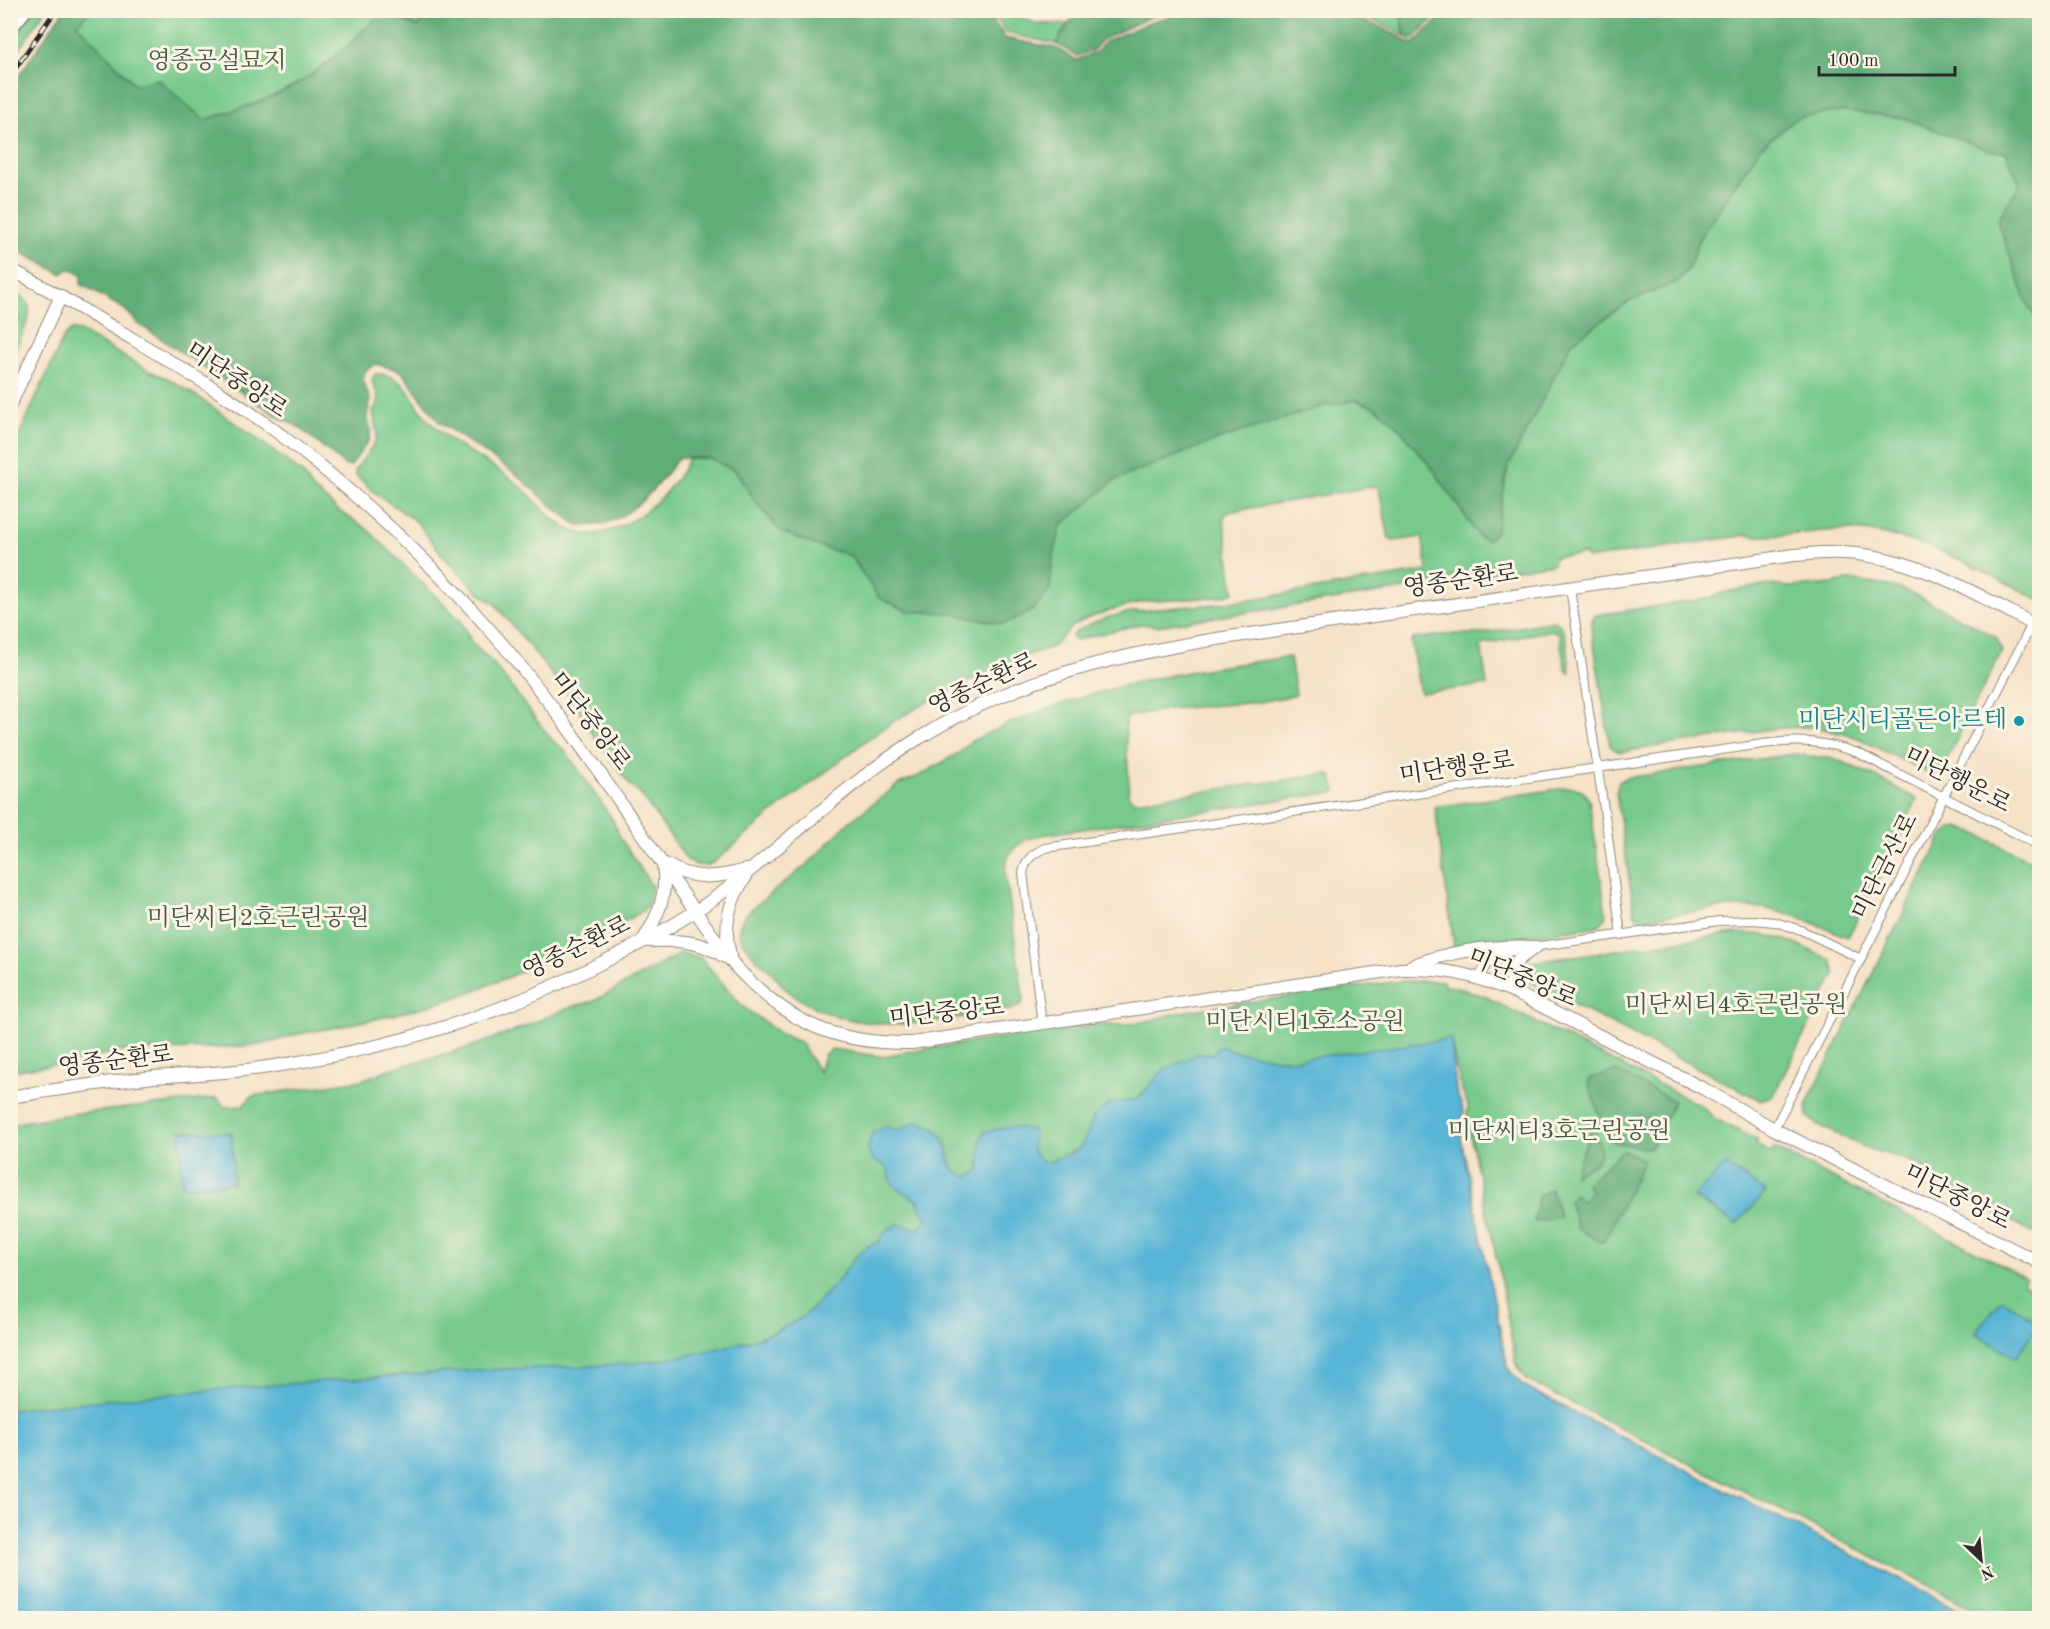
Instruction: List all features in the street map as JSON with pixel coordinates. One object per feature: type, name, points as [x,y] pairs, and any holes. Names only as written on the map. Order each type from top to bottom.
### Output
[{"type":"highway","points":[[10,26],[23,10]]},
{"type":"street","name":"미단중앙로","points":[[10,268],[61,296],[224,395],[280,435],[340,483],[394,531],[452,589],[530,678],[610,785],[732,962],[757,989],[779,1008],[804,1022],[831,1033],[856,1039],[912,1043],[1401,969],[1451,971],[1479,978],[1522,997],[1704,1089],[1774,1129],[2040,1263]]},
{"type":"street","points":[[10,405],[61,296]]},
{"type":"street","name":"영종순환로","points":[[10,1097],[152,1078],[266,1068],[328,1057],[445,1027],[515,1003],[582,973],[696,910],[753,867],[829,803],[918,739],[967,712],[1057,674],[1107,660],[1165,647],[1794,555],[1843,553],[1885,558],[1940,575],[2036,626]]},
{"type":"street","points":[[1570,588],[1621,935]]},
{"type":"street","name":"미단금산로","points":[[1774,1129],[1944,797],[2036,626]]},
{"type":"street","name":"미단행운로","points":[[1042,1024],[1023,873],[1025,863],[1032,854],[1045,848],[1763,744],[1809,741],[1834,745],[1858,753],[2040,846]]},
{"type":"street","points":[[662,861],[683,873],[704,878],[714,878],[753,867]]},
{"type":"street","points":[[643,941],[656,918],[663,895],[662,861]]},
{"type":"street","points":[[732,962],[726,928],[729,912],[741,884],[753,867]]},
{"type":"street","points":[[1401,969],[1439,956],[1498,947],[1536,946],[1719,921],[1754,920],[1775,922],[1801,930],[1861,959]]},
{"type":"street","points":[[643,941],[672,940],[699,943],[732,962]]},
{"type":"street","points":[[1479,978],[1486,964],[1498,955],[1536,946]]},
{"type":"street","points":[[1522,997],[1511,978],[1511,969],[1516,960],[1536,946]]},
{"type":"green space","name":"영종공설묘지","points":[[91,10],[384,11],[331,60],[295,85],[262,100],[204,120],[158,79],[136,85],[76,24]]},
{"type":"green space","points":[[429,10],[987,11],[1005,38],[1056,48],[1076,60],[1097,52],[1104,42],[1152,21],[1189,11],[1336,11],[1381,27],[1413,44],[1445,11],[2039,11],[2039,322],[2029,308],[1997,220],[2020,184],[2006,152],[1991,151],[1904,118],[1843,111],[1798,117],[1760,148],[1700,237],[1689,268],[1677,282],[1630,301],[1572,342],[1508,467],[1496,531],[1488,540],[1479,537],[1435,472],[1396,424],[1376,408],[1356,400],[1324,406],[1222,438],[1115,480],[1061,526],[1052,563],[1050,590],[1032,611],[1004,624],[946,613],[908,611],[879,598],[851,556],[780,531],[755,501],[736,471],[709,458],[678,458],[647,496],[628,512],[603,524],[578,526],[517,475],[439,422],[401,371],[376,364],[366,370],[363,380],[370,399],[367,417],[371,430],[369,440],[351,466],[346,466],[297,426],[280,418],[140,325],[124,309],[81,284],[82,274],[68,269],[62,274],[11,247],[11,87],[63,11],[91,11],[77,24],[135,85],[158,79],[204,120],[239,109],[295,85],[331,60],[384,11],[418,27]]},
{"type":"green space","points":[[1163,10],[1164,14],[1150,17],[1101,40],[1094,50],[1077,56],[1056,44],[1068,24],[1080,11]]},
{"type":"green space","points":[[1400,10],[1442,11],[1412,40],[1405,36]]},
{"type":"green space","points":[[33,11],[45,11],[11,61],[11,41]]},
{"type":"green space","points":[[386,11],[429,11],[418,27]]},
{"type":"green space","points":[[992,11],[1005,11],[1037,24],[1068,24],[1056,44],[1006,33]]},
{"type":"green space","points":[[1346,11],[1400,11],[1405,36],[1380,23]]},
{"type":"green space","points":[[1843,111],[1904,118],[1991,151],[2006,152],[2020,184],[2029,308],[2039,322],[2039,600],[1971,565],[1923,545],[1874,533],[1835,530],[1772,536],[1747,535],[1588,559],[1584,554],[1554,557],[1553,564],[1438,580],[1425,586],[1157,626],[1141,624],[1080,639],[1072,638],[1073,634],[1090,624],[1126,613],[1275,596],[1428,571],[1422,537],[1393,541],[1389,538],[1379,489],[1375,486],[1229,512],[1224,519],[1234,592],[1219,597],[1142,602],[1086,619],[1071,627],[1054,646],[1011,661],[899,718],[866,741],[706,866],[687,860],[642,796],[630,785],[582,719],[576,704],[495,604],[478,592],[443,556],[417,522],[375,493],[356,475],[355,471],[375,442],[377,434],[373,411],[378,396],[372,382],[373,377],[376,374],[387,375],[402,384],[424,415],[440,431],[518,484],[556,521],[573,531],[589,534],[606,532],[624,525],[657,501],[681,472],[688,458],[709,458],[736,471],[755,501],[780,531],[851,556],[879,598],[908,611],[946,613],[1004,624],[1050,590],[1054,549],[1061,527],[1104,487],[1116,479],[1279,419],[1343,402],[1358,401],[1382,412],[1392,420],[1441,479],[1496,531],[1508,467],[1572,342],[1630,301],[1677,282],[1689,268],[1700,237],[1760,148],[1798,117]]},
{"type":"green space","points":[[11,291],[27,302],[29,314],[25,330],[11,357]]},
{"type":"green space","name":"미단씨티2호근린공원","points":[[72,330],[80,331],[147,370],[169,379],[258,439],[303,474],[312,488],[342,513],[366,528],[461,621],[472,643],[494,664],[551,739],[564,749],[613,820],[619,836],[652,886],[649,902],[643,911],[521,972],[471,992],[410,1011],[297,1034],[261,1044],[109,1053],[86,1060],[11,1071],[11,453],[64,336]]},
{"type":"green space","points":[[1849,580],[1908,591],[1996,637],[2002,651],[1942,769],[1930,774],[1856,737],[1814,727],[1779,728],[1621,752],[1610,746],[1591,626],[1596,615],[1706,599],[1725,592],[1768,585],[1791,587],[1832,584]]},
{"type":"green space","points":[[1554,621],[1566,637],[1570,674],[1565,667],[1559,633],[1552,630],[1481,645],[1487,685],[1420,693],[1411,642],[1413,639],[1450,634],[1479,634]]},
{"type":"green space","points":[[1290,657],[1296,695],[1260,702],[1169,709],[1129,716],[1125,720],[1128,796],[1135,801],[1327,774],[1332,777],[1336,792],[1041,835],[1016,846],[1009,856],[1005,870],[1023,997],[1022,1004],[1014,1009],[956,1019],[898,1024],[869,1023],[841,1017],[814,1007],[788,991],[753,955],[741,939],[740,924],[748,912],[811,861],[849,822],[899,784],[919,776],[960,752],[970,742],[1047,708],[1126,685],[1207,669]]},
{"type":"green space","points":[[1794,754],[1836,759],[1917,799],[1848,937],[1796,916],[1763,908],[1726,907],[1644,919],[1636,916],[1616,793],[1619,782],[1626,778]]},
{"type":"green space","points":[[1572,787],[1582,790],[1589,800],[1605,919],[1598,926],[1454,947],[1435,807]]},
{"type":"green space","points":[[1958,827],[1971,831],[2039,865],[2039,1235],[1951,1191],[1918,1165],[1859,1144],[1828,1130],[1807,1116],[1807,1104],[1810,1097],[1942,837],[1952,828]]},
{"type":"green space","name":"미단씨티4호근린공원","points":[[1735,933],[1763,935],[1796,944],[1831,960],[1835,974],[1773,1096],[1760,1100],[1524,979],[1526,963]]},
{"type":"green space","points":[[681,953],[701,958],[741,1005],[781,1034],[800,1042],[819,1072],[824,1055],[832,1049],[885,1057],[904,1052],[1090,1025],[1137,1023],[1186,1011],[1400,981],[1443,981],[1444,986],[1484,996],[1700,1105],[1714,1118],[1757,1140],[1755,1144],[1771,1153],[1774,1148],[2026,1278],[2023,1284],[2039,1292],[2039,1618],[1992,1618],[1526,1380],[1516,1365],[1499,1270],[1467,1121],[1468,1105],[1462,1091],[1452,1047],[1456,1091],[1464,1112],[1461,1121],[1461,1139],[1507,1365],[1523,1386],[1975,1618],[11,1618],[11,1124],[72,1114],[217,1098],[225,1107],[243,1106],[252,1096],[362,1080],[387,1070],[470,1047],[571,1007],[594,1001]]},
{"type":"green space","points":[[1616,1071],[1674,1101],[1651,1147],[1613,1142],[1608,1138],[1588,1083],[1591,1078]]},
{"type":"green space","points":[[1591,1130],[1595,1130],[1600,1154],[1595,1162],[1574,1175]]},
{"type":"green space","points":[[1626,1151],[1644,1161],[1604,1241],[1600,1242],[1578,1229],[1569,1202],[1575,1194],[1582,1201],[1592,1191],[1586,1184],[1621,1152]]},
{"type":"green space","points":[[1551,1189],[1560,1217],[1534,1222],[1538,1197]]},
{"type":"water","points":[[1451,1039],[1456,1091],[1464,1112],[1461,1121],[1461,1139],[1507,1365],[1523,1386],[1975,1618],[11,1618],[11,1410],[351,1379],[465,1371],[611,1365],[669,1358],[737,1344],[764,1336],[801,1318],[814,1307],[858,1254],[870,1245],[878,1243],[885,1231],[898,1224],[919,1229],[927,1219],[918,1201],[893,1185],[887,1167],[871,1159],[868,1147],[872,1133],[886,1127],[899,1130],[918,1121],[934,1129],[946,1142],[952,1166],[961,1174],[970,1177],[980,1169],[980,1142],[984,1132],[1015,1127],[1033,1131],[1032,1150],[1042,1162],[1049,1162],[1079,1149],[1094,1116],[1109,1104],[1138,1099],[1163,1070],[1198,1054],[1213,1054],[1218,1047],[1291,1060]]},
{"type":"water","points":[[180,1131],[232,1133],[233,1183],[182,1187]]},
{"type":"water","points":[[1725,1165],[1766,1192],[1736,1224],[1693,1197]]},
{"type":"water","points":[[2002,1299],[2039,1323],[2016,1358],[1975,1333]]},
{"type":"railway","points":[[10,76],[56,10]]},
{"type":"place","name":"미단시티골든아르테","points":[[2019,721]]},
{"type":"park label","name":"미단시티1호소공원","points":[[1305,1023]]},
{"type":"park label","name":"미단씨티3호근린공원","points":[[1559,1132]]}]
